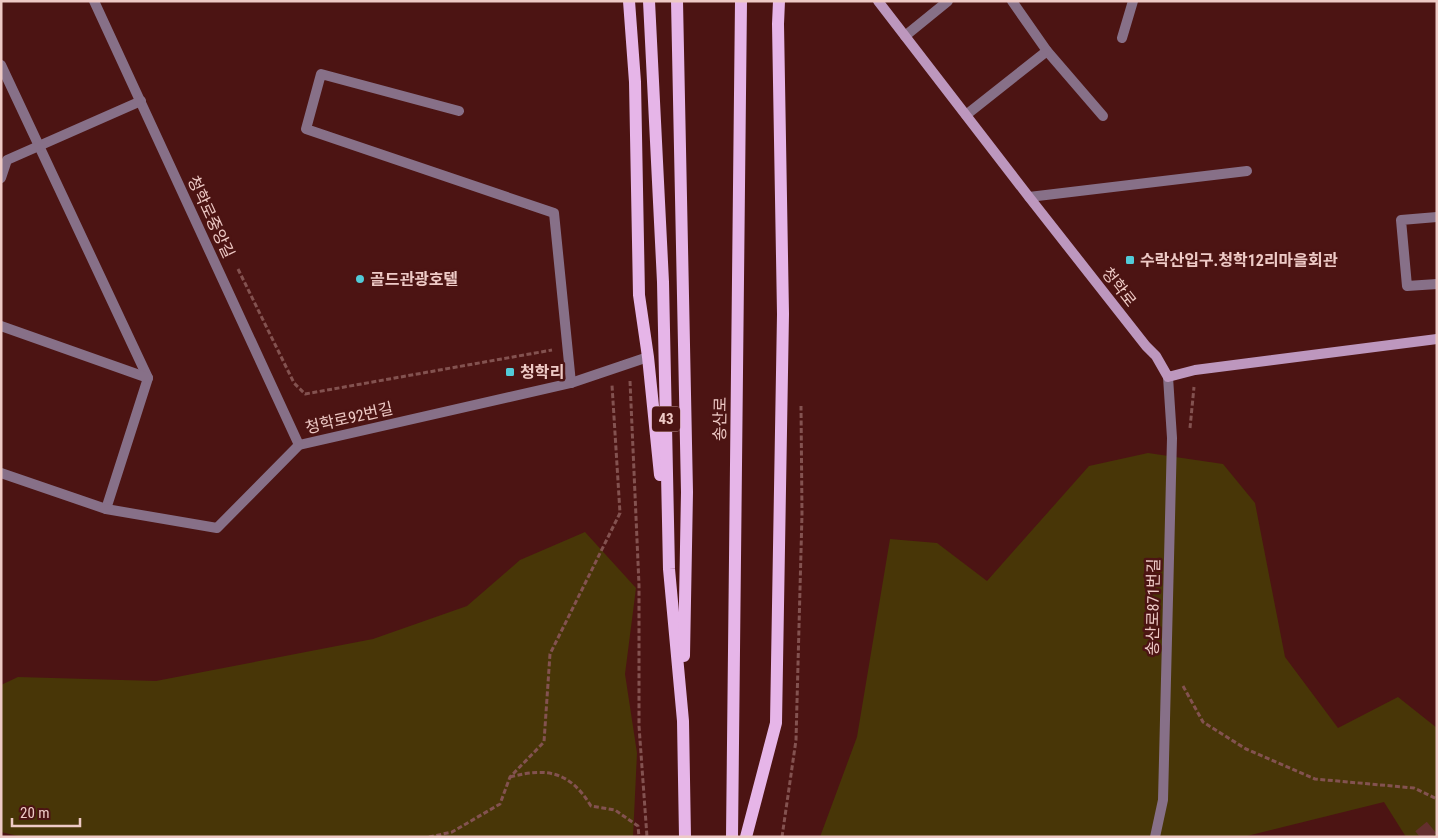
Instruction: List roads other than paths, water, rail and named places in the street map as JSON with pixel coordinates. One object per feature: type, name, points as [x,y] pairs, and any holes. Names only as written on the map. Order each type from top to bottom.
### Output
[{"type":"main road","points":[[628,1],[631,15],[635,82],[639,295],[648,357],[669,568]]},
{"type":"main road","name":"송산로","points":[[648,1],[663,282],[669,568],[684,721]]},
{"type":"main road","name":"송산로","points":[[677,1],[687,492],[684,721],[685,837]]},
{"type":"main road","name":"송산로","points":[[732,837],[741,1]]},
{"type":"main road","points":[[746,837],[776,723],[783,314],[778,24],[780,1]]},
{"type":"street","name":"청학로중앙길","points":[[94,1],[300,445]]},
{"type":"street","name":"청학로","points":[[878,1],[1028,198],[1156,356],[1168,377]]},
{"type":"street","points":[[905,36],[948,1]]},
{"type":"street","points":[[1012,1],[1047,51],[1103,116]]},
{"type":"street","points":[[1122,38],[1133,1]]},
{"type":"street","points":[[966,115],[1047,51]]},
{"type":"street","points":[[1,65],[148,378],[106,509]]},
{"type":"street","points":[[459,111],[321,74],[306,129],[554,213],[571,383]]},
{"type":"street","points":[[1,178],[7,160],[141,101]]},
{"type":"street","points":[[1028,198],[1247,172]]},
{"type":"street","points":[[1437,217],[1401,220],[1407,286],[1437,284]]},
{"type":"street","points":[[1,326],[148,378]]},
{"type":"street","points":[[1168,377],[1195,370],[1437,338]]},
{"type":"street","name":"청학로92번길","points":[[1,473],[106,509],[217,528],[300,445],[571,383],[648,357]]},
{"type":"street","name":"송산로871번길","points":[[1155,837],[1163,800],[1172,438],[1168,377]]},
{"type":"tunnel","points":[[1420,837],[1437,823]]},
{"type":"place","name":"수락산입구.청학12리마을회관","points":[[1130,260]]},
{"type":"place","name":"골드관광호텔","points":[[360,279]]},
{"type":"place","name":"청학리","points":[[510,372]]}]
